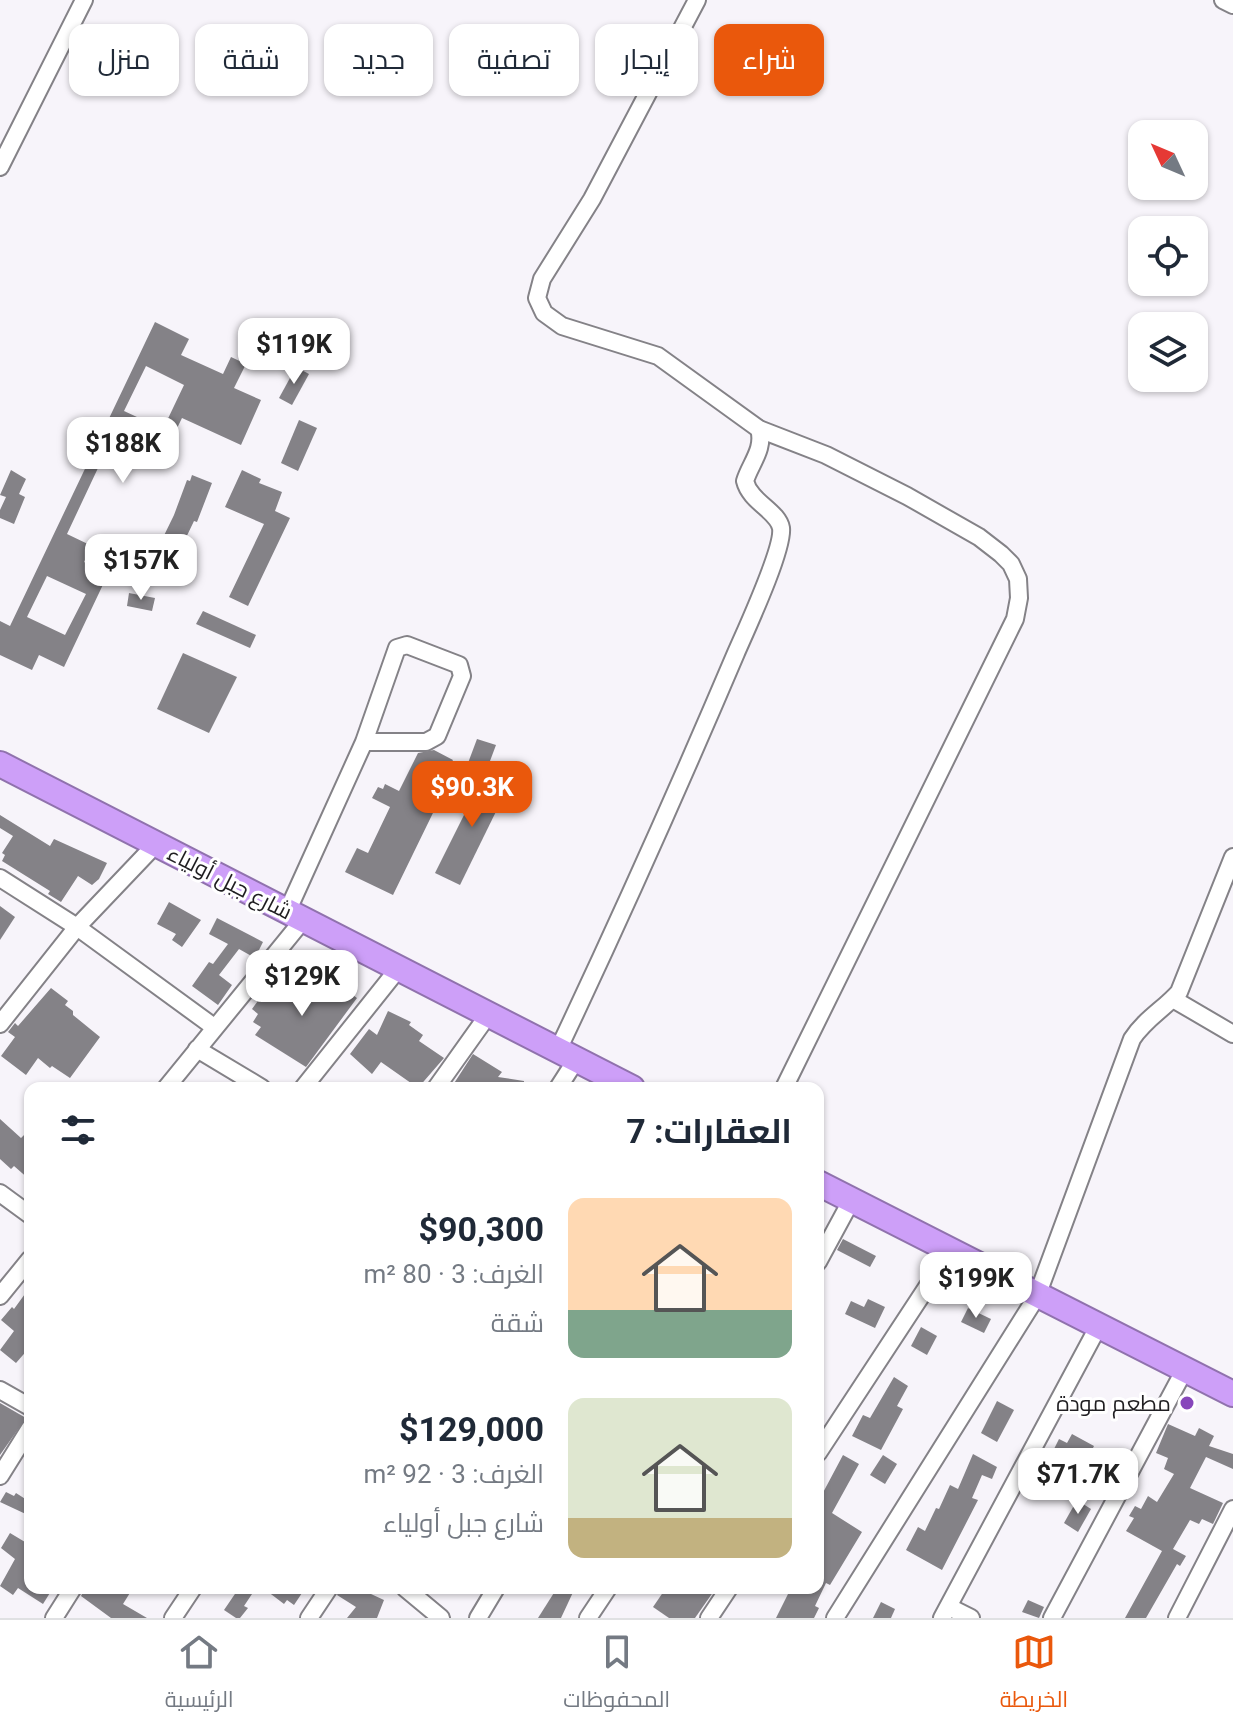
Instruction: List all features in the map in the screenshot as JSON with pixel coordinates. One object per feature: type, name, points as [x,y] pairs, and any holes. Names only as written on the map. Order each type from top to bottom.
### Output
[{"type":"highway","name":"شارع جبل أولياء","points":[[0,764],[620,1082]]},
{"type":"highway","points":[[824,1186],[1233,1394]]},
{"type":"street","points":[[0,167],[84,0]]},
{"type":"street","points":[[697,0],[592,199],[542,279],[537,298],[544,313],[562,326],[667,360],[759,429],[826,455],[979,537],[1011,564],[1018,579],[1019,598],[1015,619],[787,1082]]},
{"type":"street","points":[[1223,0],[1233,5]]},
{"type":"street","points":[[560,1082],[567,1055],[648,859],[766,584],[781,528],[777,519],[747,491],[745,481],[760,449],[762,438],[759,429]]},
{"type":"street","points":[[171,1082],[295,916],[364,742],[397,648],[407,645],[459,665],[462,676],[437,736],[426,742],[364,742]]},
{"type":"street","points":[[0,1024],[77,927],[156,844]]},
{"type":"street","points":[[835,1618],[1037,1296],[1132,1039],[1153,1014],[1179,992],[1233,857]]},
{"type":"street","points":[[0,878],[77,927],[214,1027]]},
{"type":"street","points":[[308,1082],[398,969]]},
{"type":"street","points":[[1173,999],[1233,1034]]},
{"type":"street","points":[[440,1082],[488,1015]]},
{"type":"street","points":[[197,1049],[252,1082]]},
{"type":"street","points":[[0,1193],[24,1211]]},
{"type":"street","points":[[824,1251],[851,1201]]},
{"type":"street","points":[[824,1444],[950,1252]]},
{"type":"street","points":[[0,1296],[24,1266]]},
{"type":"street","points":[[971,1618],[946,1612],[1098,1327]]},
{"type":"street","points":[[1052,1618],[1185,1369]]},
{"type":"street","points":[[0,1390],[24,1404]]},
{"type":"street","points":[[0,1476],[24,1438]]},
{"type":"street","points":[[1177,1618],[1233,1509]]},
{"type":"street","points":[[54,1618],[69,1594]]},
{"type":"street","points":[[173,1618],[189,1594]]},
{"type":"street","points":[[309,1618],[325,1594]]},
{"type":"street","points":[[411,1594],[436,1617]]},
{"type":"street","points":[[478,1618],[492,1594]]},
{"type":"street","points":[[588,1618],[604,1594]]},
{"type":"street","points":[[709,1618],[725,1594]]},
{"type":"building","points":[[155,322],[189,339],[181,355],[223,374],[231,357],[246,364],[234,388],[261,400],[241,445],[182,418],[163,457],[139,446],[131,463],[106,451],[67,534],[92,546],[84,562],[108,574],[64,667],[39,655],[32,670],[0,655],[0,621],[10,626]],"holes":[[[146,366],[184,385],[163,429],[124,411]],[[47,576],[86,594],[65,635],[27,617]]]},
{"type":"building","points":[[296,367],[309,374],[292,405],[279,398]]},
{"type":"building","points":[[299,420],[317,428],[298,471],[281,463]]},
{"type":"building","points":[[11,470],[26,479],[19,494],[25,497],[14,524],[0,518],[6,497],[0,495]]},
{"type":"building","points":[[242,470],[261,479],[259,483],[282,492],[275,511],[290,518],[248,606],[229,597],[264,524],[225,507]]},
{"type":"building","points":[[192,475],[212,483],[197,522],[194,521],[172,567],[153,558]]},
{"type":"building","points":[[129,593],[155,598],[152,611],[127,606]]},
{"type":"building","points":[[203,611],[256,635],[250,648],[196,624]]},
{"type":"building","points":[[183,653],[237,677],[209,733],[157,709]]},
{"type":"building","points":[[477,739],[496,745],[487,769],[468,763]]},
{"type":"building","points":[[434,750],[453,760],[445,776],[450,778],[393,895],[345,872],[357,848],[368,853],[390,807],[372,798],[378,787],[383,789],[385,784],[399,791],[418,753]]},
{"type":"building","points":[[485,773],[509,785],[460,885],[435,873]]},
{"type":"building","points":[[0,815],[50,846],[54,839],[107,863],[99,879],[92,885],[78,876],[61,902],[48,894],[50,891],[2,861],[5,855],[2,853],[13,836],[0,828]]},
{"type":"building","points":[[169,902],[201,920],[182,947],[172,940],[176,934],[157,924]]},
{"type":"building","points":[[0,906],[15,917],[0,940]]},
{"type":"building","points":[[217,918],[263,942],[255,958],[239,949],[219,975],[232,985],[218,1005],[192,986],[209,962],[213,964],[228,944],[209,934]]},
{"type":"building","points":[[320,972],[357,998],[306,1067],[255,1035],[261,1027],[253,1022],[258,1014],[252,1009],[271,983],[300,1002]]},
{"type":"building","points":[[51,988],[68,1001],[65,1005],[73,1011],[73,1015],[100,1037],[70,1078],[38,1058],[26,1075],[1,1056],[15,1037],[8,1032],[15,1023],[18,1026]]},
{"type":"building","points":[[388,1011],[411,1022],[409,1025],[423,1035],[419,1041],[444,1058],[423,1082],[409,1082],[381,1062],[372,1074],[350,1054],[369,1029],[377,1035]]},
{"type":"building","points":[[473,1054],[502,1072],[498,1077],[524,1081],[524,1082],[455,1082]]},
{"type":"building","points":[[0,1119],[21,1138],[24,1135],[24,1175],[0,1159]]},
{"type":"building","points":[[843,1239],[876,1256],[870,1267],[837,1250]]},
{"type":"building","points":[[24,1295],[24,1354],[16,1363],[0,1350],[14,1331],[1,1320],[12,1307],[14,1309]]},
{"type":"building","points":[[868,1299],[885,1307],[875,1328],[845,1314],[851,1301],[864,1307]]},
{"type":"building","points":[[968,1308],[991,1319],[984,1333],[961,1322]]},
{"type":"building","points":[[921,1327],[937,1336],[927,1355],[911,1346]]},
{"type":"building","points":[[894,1377],[908,1386],[897,1406],[903,1409],[881,1450],[852,1436],[863,1415],[870,1418]]},
{"type":"building","points":[[997,1401],[1014,1410],[997,1442],[981,1433]]},
{"type":"building","points":[[0,1403],[24,1417],[24,1421],[0,1455]]},
{"type":"building","points":[[1168,1424],[1195,1436],[1199,1428],[1214,1436],[1209,1446],[1233,1454],[1233,1469],[1206,1457],[1190,1488],[1223,1503],[1213,1524],[1202,1519],[1199,1524],[1190,1520],[1173,1549],[1186,1556],[1180,1566],[1177,1564],[1146,1618],[1125,1618],[1162,1551],[1126,1531],[1134,1518],[1129,1516],[1135,1506],[1141,1509],[1148,1496],[1157,1502],[1174,1474],[1164,1469],[1168,1458],[1156,1453]]},
{"type":"building","points":[[1072,1434],[1094,1446],[1082,1470],[1051,1455],[1059,1439],[1067,1443]]},
{"type":"building","points":[[973,1454],[997,1467],[992,1479],[982,1475],[972,1498],[978,1500],[942,1570],[906,1550],[918,1527],[925,1531],[950,1485],[958,1489]]},
{"type":"building","points":[[843,1455],[859,1464],[832,1513],[862,1532],[830,1585],[826,1583],[824,1587],[824,1491]]},
{"type":"building","points":[[883,1455],[897,1464],[885,1484],[870,1475]]},
{"type":"building","points":[[6,1492],[14,1496],[16,1493],[24,1498],[24,1513],[0,1502]]},
{"type":"building","points":[[1077,1500],[1091,1509],[1078,1532],[1064,1523]]},
{"type":"building","points":[[10,1533],[24,1541],[24,1592],[18,1588],[13,1595],[0,1586],[15,1559],[1,1548]]},
{"type":"building","points":[[27,1594],[49,1594],[43,1604]]},
{"type":"building","points":[[129,1594],[123,1604],[147,1618],[111,1618],[81,1596]]},
{"type":"building","points":[[235,1594],[252,1594],[244,1606],[248,1608],[240,1618],[224,1610]]},
{"type":"building","points":[[271,1594],[301,1594],[294,1605],[287,1600],[284,1604]]},
{"type":"building","points":[[371,1594],[384,1600],[377,1618],[347,1618],[356,1607],[337,1595]]},
{"type":"building","points":[[553,1594],[572,1594],[561,1618],[538,1618]]},
{"type":"building","points":[[662,1594],[712,1594],[695,1618],[669,1618],[653,1607]]},
{"type":"building","points":[[788,1594],[821,1594],[814,1618],[776,1618]]},
{"type":"building","points":[[1028,1600],[1044,1607],[1039,1618],[1022,1612]]},
{"type":"building","points":[[881,1602],[895,1609],[891,1618],[873,1618]]},
{"type":"place","name":"مطعم مودة","points":[[1187,1403]]}]
